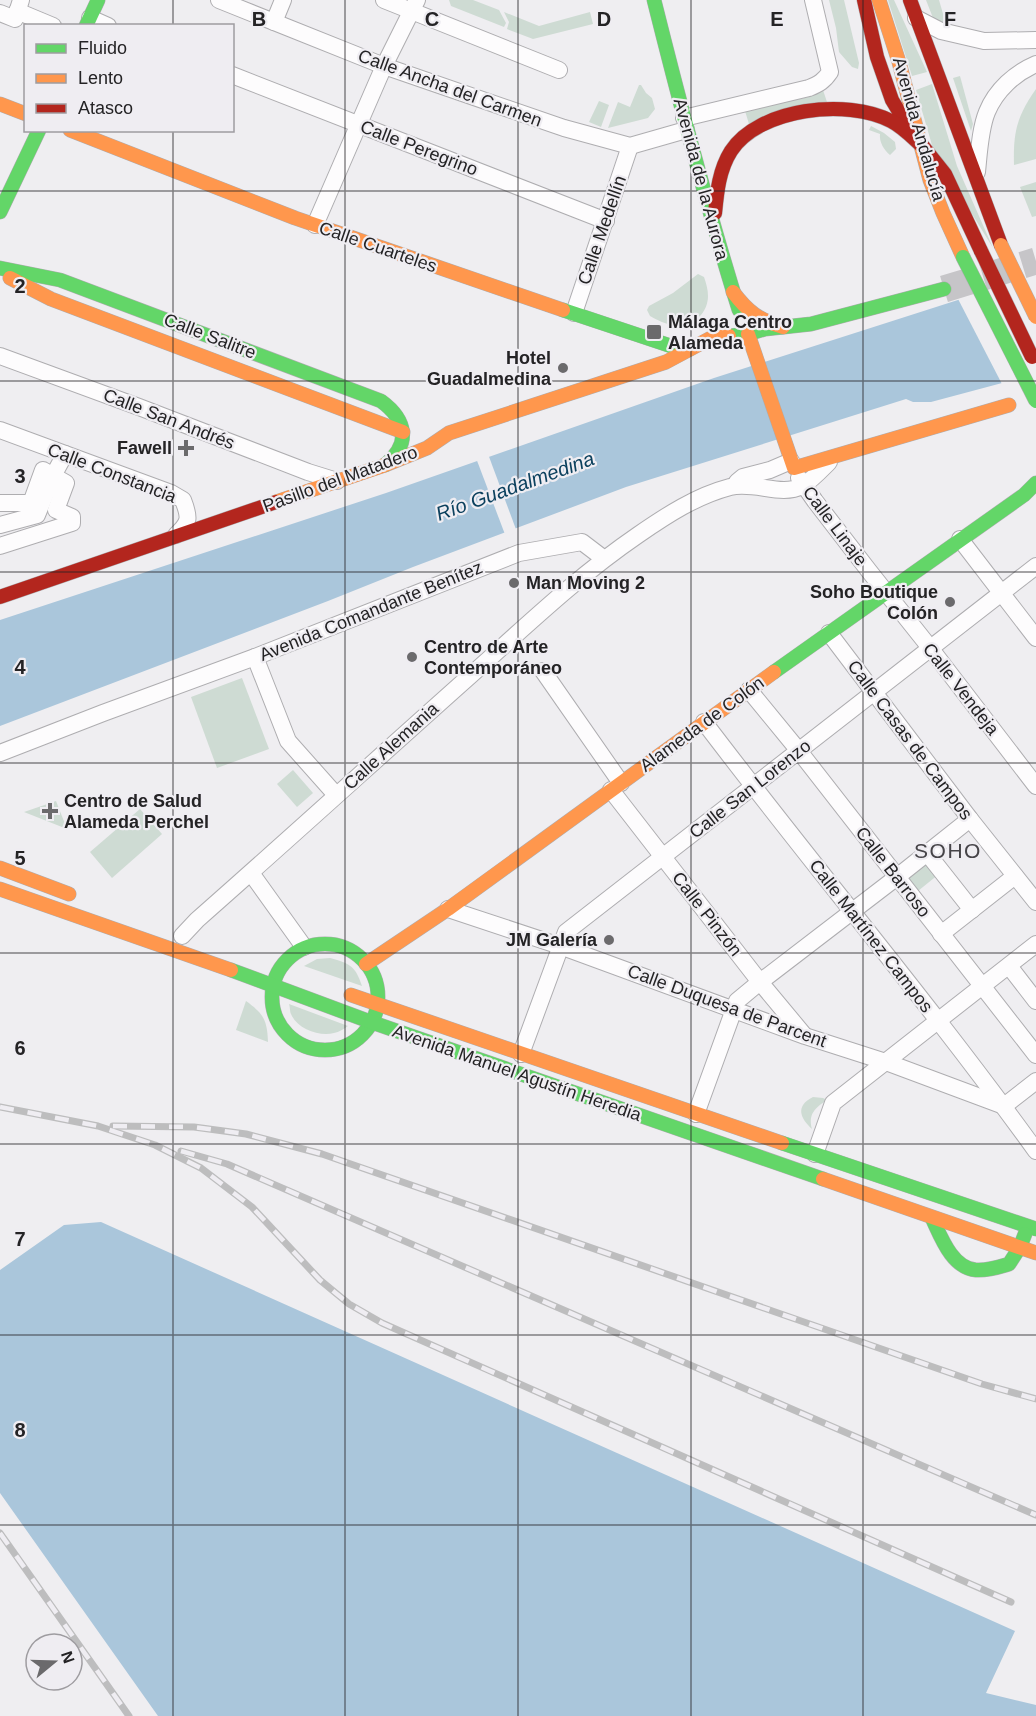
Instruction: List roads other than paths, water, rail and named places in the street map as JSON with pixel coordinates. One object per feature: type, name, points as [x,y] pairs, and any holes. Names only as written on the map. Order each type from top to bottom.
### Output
[{"type":"main road","points":[[88,22],[98,0]]},
{"type":"main road","name":"Avenida de la Aurora","points":[[654,0],[685,124],[733,292],[790,457]]},
{"type":"main road","points":[[864,0],[887,90],[897,111],[937,163],[952,188],[1036,365]]},
{"type":"main road","name":"Avenida Andalucía","points":[[879,0],[906,85],[932,184],[963,257],[1036,401]]},
{"type":"main road","name":"Avenida Andalucía","points":[[910,0],[1001,245],[1036,317]]},
{"type":"main road","points":[[0,104],[24,113]]},
{"type":"main road","points":[[715,230],[716,193],[721,168],[729,154],[746,134],[771,120],[811,111],[850,109],[891,122],[923,147]]},
{"type":"main road","points":[[0,212],[38,132]]},
{"type":"main road","name":"Calle Cuarteles","points":[[75,132],[315,225],[677,348],[690,349]]},
{"type":"main road","name":"Calle Salitre","points":[[0,268],[60,280],[375,398],[391,408],[403,432]]},
{"type":"main road","name":"Calle Salitre","points":[[0,273],[51,300],[403,432]]},
{"type":"main road","name":"Pasillo del Matadero","points":[[0,597],[385,465],[427,448],[449,434],[666,362],[709,339],[811,324],[944,289]]},
{"type":"main road","points":[[733,292],[757,319],[784,327]]},
{"type":"main road","name":"Pasillo del Matadero","points":[[709,339],[725,320],[731,307],[733,292]]},
{"type":"main road","points":[[790,457],[836,456],[1009,405]]},
{"type":"main road","points":[[385,465],[400,449],[403,432]]},
{"type":"main road","name":"Alameda de Colón","points":[[366,964],[448,909],[749,690],[1024,495],[1036,483]]},
{"type":"main road","points":[[0,868],[86,900]]},
{"type":"main road","name":"Avenida Manuel Agustín Heredia","points":[[0,888],[371,1022],[1036,1253]]},
{"type":"main road","points":[[329,944],[343,947],[356,954],[366,964],[374,976],[377,1005],[371,1022],[362,1035],[349,1044],[334,1049],[318,1050],[306,1047],[285,1032],[276,1018],[272,1002],[273,986],[280,969],[293,954],[304,947],[329,944]]},
{"type":"main road","points":[[264,964],[299,976]]},
{"type":"main road","name":"Avenida Manuel Agustín Heredia","points":[[344,992],[696,1114],[1034,1225]]},
{"type":"main road","points":[[932,1218],[953,1258],[973,1270],[1010,1264],[1034,1225]]},
{"type":"street","name":"Calle Ancha del Carmen","points":[[219,0],[384,66],[564,128],[630,146]]},
{"type":"street","points":[[274,22],[283,0]]},
{"type":"street","points":[[384,0],[414,5],[559,70]]},
{"type":"street","points":[[630,146],[685,124],[821,83],[830,72],[813,0]]},
{"type":"street","points":[[315,225],[384,66],[414,5]]},
{"type":"street","points":[[0,13],[15,19],[19,6],[50,24]]},
{"type":"street","points":[[916,18],[941,30],[984,41],[1036,40]]},
{"type":"street","points":[[976,178],[986,112],[1008,82],[1018,73],[1036,64]]},
{"type":"street","name":"Calle Peregrino","points":[[234,76],[606,220]]},
{"type":"street","name":"Calle Medellín","points":[[574,313],[630,146]]},
{"type":"street","name":"Calle San Andrés","points":[[0,356],[308,472],[338,481]]},
{"type":"street","name":"Calle Constancia","points":[[0,430],[183,500],[189,514],[186,525],[173,538]]},
{"type":"street","points":[[0,525],[38,515],[53,476],[65,454]]},
{"type":"street","points":[[603,558],[670,513],[732,487],[743,477],[767,480],[776,490],[789,490],[804,485],[836,456]]},
{"type":"street","points":[[767,480],[790,457]]},
{"type":"street","name":"Calle Linaje","points":[[790,457],[804,485],[886,592]]},
{"type":"street","points":[[0,503],[31,503],[43,470],[66,483],[56,510],[72,517],[72,523],[0,546]]},
{"type":"street","points":[[960,539],[1036,638]]},
{"type":"street","name":"Avenida Comandante Benítez","points":[[0,753],[103,712],[255,657],[519,553],[582,542],[603,558]]},
{"type":"street","name":"Calle Alemania","points":[[182,936],[336,795],[603,558]]},
{"type":"street","name":"Calle San Lorenzo","points":[[521,1054],[566,932],[1036,566]]},
{"type":"street","name":"Calle Vendeja","points":[[886,592],[1036,786]]},
{"type":"street","name":"Calle Casas de Campos","points":[[830,633],[970,819],[1036,902]]},
{"type":"street","points":[[255,657],[288,741],[336,795]]},
{"type":"street","name":"Calle Pinzón","points":[[543,671],[663,856],[805,1035]]},
{"type":"street","name":"Calle Barroso","points":[[749,690],[1036,1055]]},
{"type":"street","name":"Calle Martínez Campos","points":[[705,722],[1004,1106],[1036,1151]]},
{"type":"street","points":[[696,1114],[737,1001],[970,819]]},
{"type":"street","points":[[927,853],[972,910]]},
{"type":"street","points":[[251,873],[304,947]]},
{"type":"street","points":[[941,934],[1015,876]]},
{"type":"street","name":"Calle Duquesa de Parcent","points":[[448,909],[560,946],[1004,1106]]},
{"type":"street","points":[[815,1154],[833,1103],[1036,944]]},
{"type":"street","points":[[1009,966],[1036,1001]]},
{"type":"street","points":[[1004,1106],[1036,1081]]},
{"type":"water","name":"Río Guadalmedina","points":[[1036,275],[1036,374],[931,402],[913,402],[906,399],[626,487],[0,726],[0,620],[386,493],[714,378]]},
{"type":"water","points":[[101,1222],[1015,1631],[986,1693],[1036,1705],[1036,1716],[158,1716],[0,1493],[0,1270],[64,1225]]},
{"type":"tunnel","points":[[944,289],[1036,261]]},
{"type":"railway","points":[[0,1107],[98,1126],[155,1145],[201,1168],[252,1207],[320,1280],[349,1304],[382,1323],[1011,1602]]},
{"type":"railway","points":[[113,1126],[194,1127],[246,1134],[322,1154],[982,1384],[1036,1399]]},
{"type":"railway","points":[[181,1151],[227,1164],[1036,1515]]},
{"type":"railway","points":[[0,1533],[129,1716]]},
{"type":"place","name":"Málaga Centro Alameda","points":[[654,332]]},
{"type":"place","name":"Hotel Guadalmedina","points":[[563,368]]},
{"type":"place","name":"Fawell","points":[[186,448]]},
{"type":"place","name":"Man Moving 2","points":[[514,583]]},
{"type":"place","name":"Soho Boutique Colón","points":[[950,602]]},
{"type":"place","name":"Centro de Arte Contemporáneo","points":[[412,657]]},
{"type":"place","name":"Centro de Salud Alameda Perchel","points":[[50,811]]},
{"type":"place","name":"JM Galería","points":[[609,940]]},
{"type":"district","name":"SOHO","points":[[948,851]]}]
